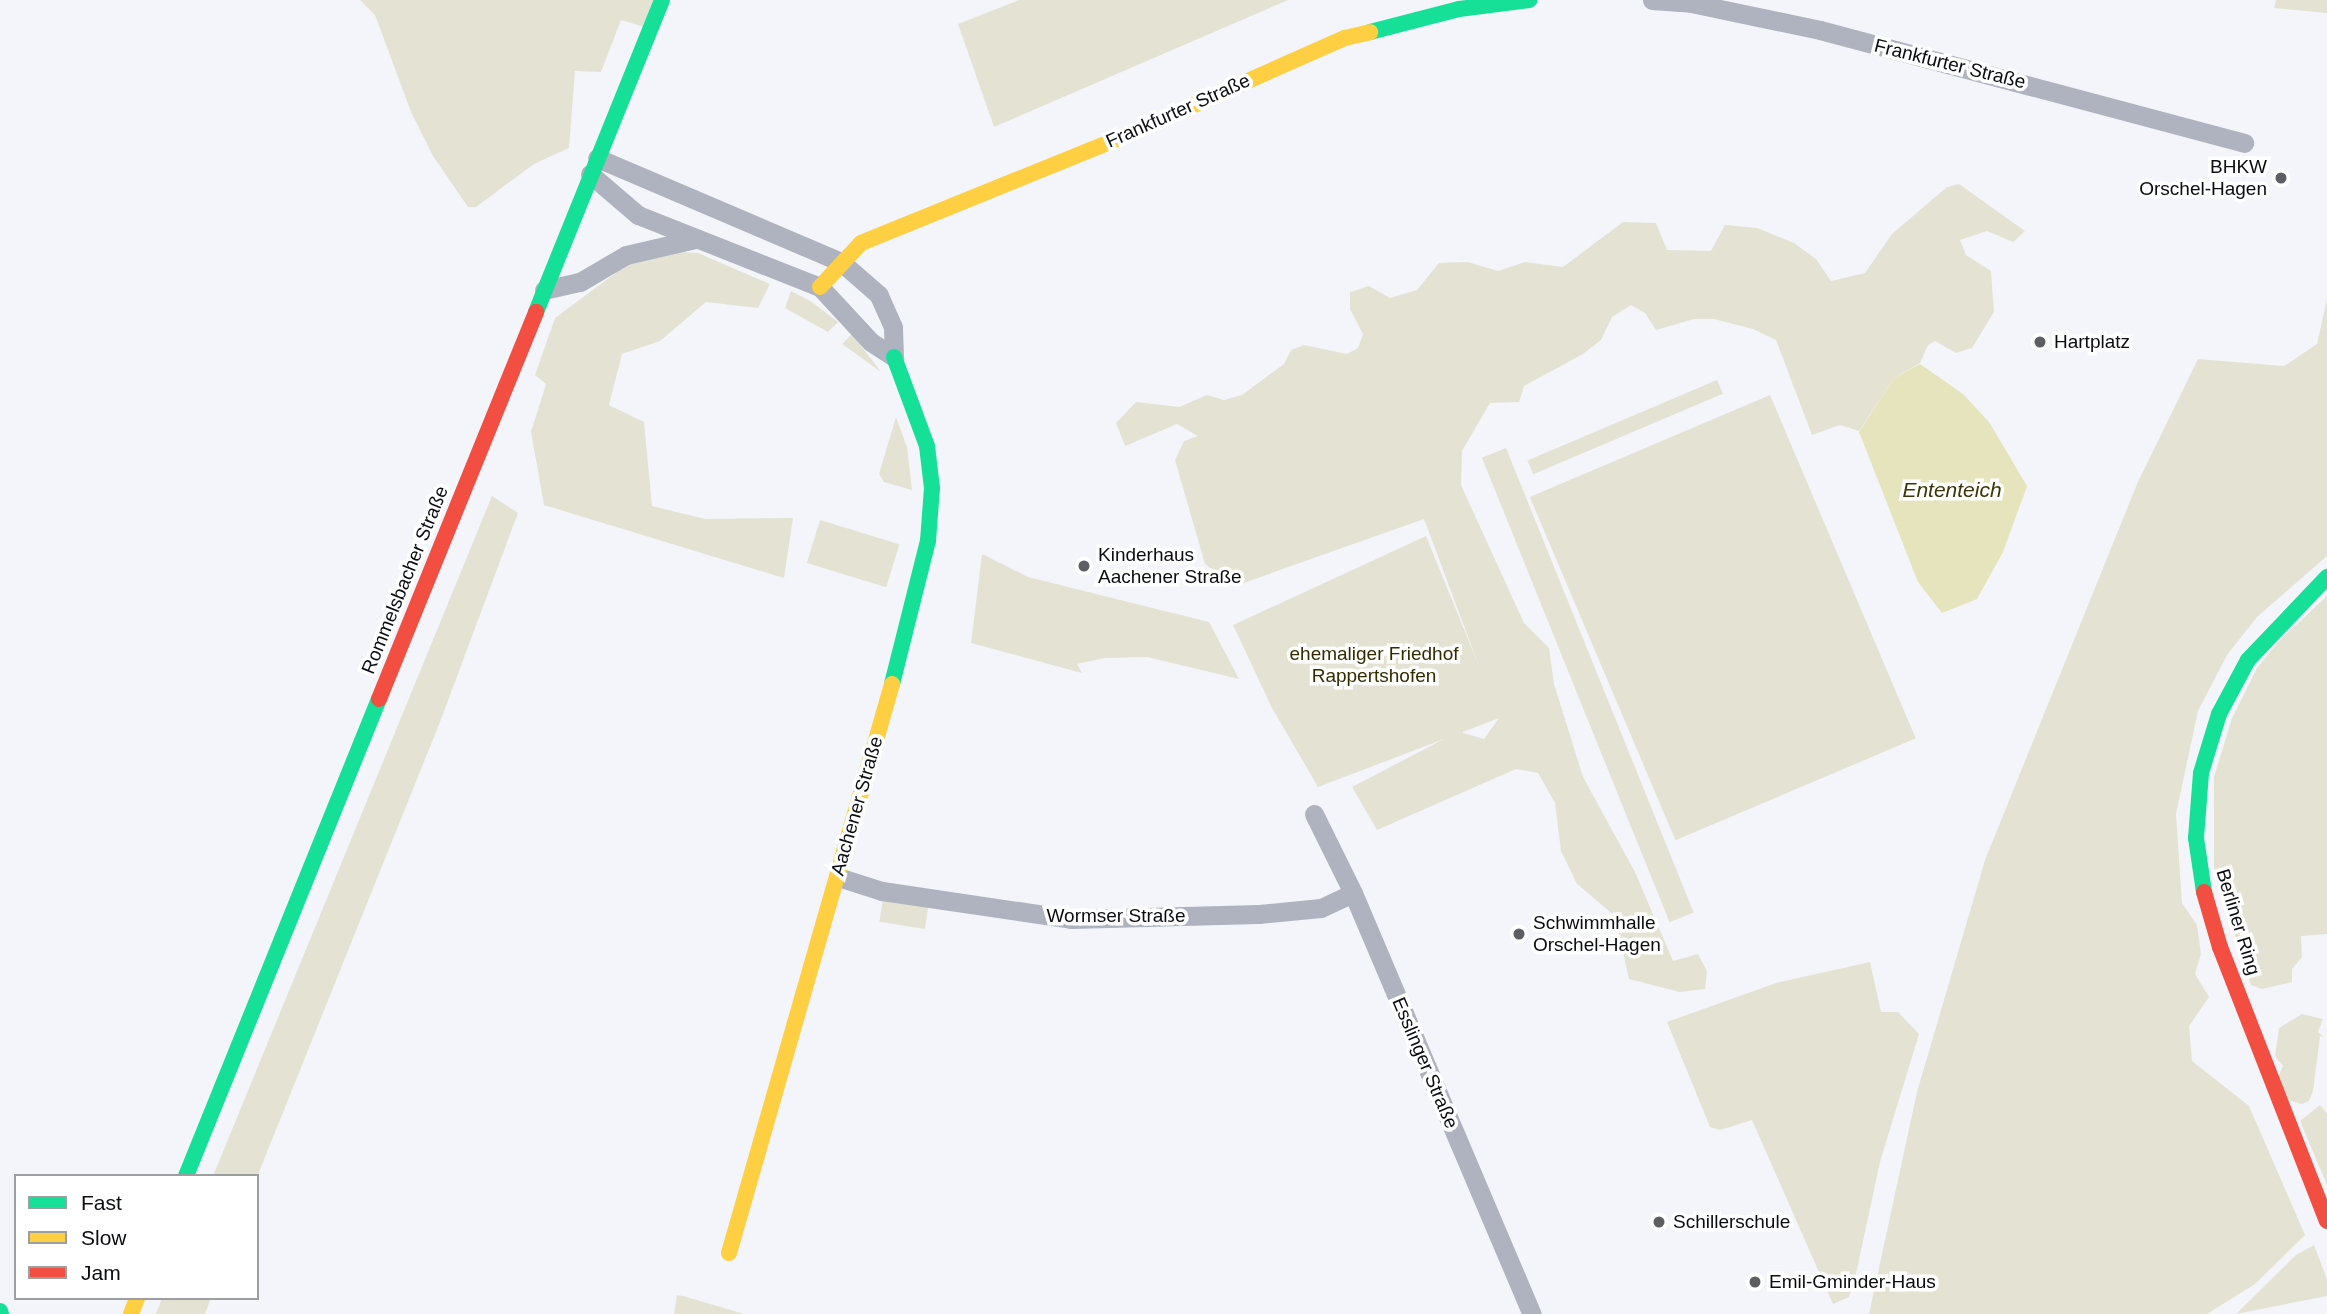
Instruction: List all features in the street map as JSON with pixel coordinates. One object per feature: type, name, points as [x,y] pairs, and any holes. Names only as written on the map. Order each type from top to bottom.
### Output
[{"type":"street","name":"Rommelsbacher Straße","points":[[187,1174],[662,0]]},
{"type":"street","name":"Frankfurter Straße","points":[[820,287],[861,243],[1086,152],[1345,38],[1460,9],[1529,0]]},
{"type":"street","name":"Frankfurter Straße","points":[[1652,0],[1691,3],[1820,30],[2244,143]]},
{"type":"street","points":[[594,166],[638,215],[820,287],[871,342],[894,357]]},
{"type":"street","points":[[594,166],[841,262]]},
{"type":"street","points":[[544,290],[580,282],[626,256],[696,239]]},
{"type":"street","name":"Aachener Straße","points":[[729,1253],[914,610],[932,506],[928,446],[894,357],[893,327],[879,295],[841,262]]},
{"type":"street","name":"Berliner Ring","points":[[2327,578],[2271,631],[2248,660],[2219,714],[2201,774],[2196,838],[2199,873],[2220,947],[2327,1221]]},
{"type":"street","name":"Esslinger Straße","points":[[1314,814],[1353,893],[1532,1314]]},
{"type":"street","name":"Wormser Straße","points":[[838,877],[882,891],[1071,919],[1321,908],[1353,893]]},
{"type":"green space","points":[[360,0],[662,0],[651,29],[621,20],[601,72],[575,71],[569,148],[534,164],[476,207],[468,207],[433,156],[411,112],[375,15]]},
{"type":"green space","points":[[1019,0],[1288,0],[994,127],[958,24]]},
{"type":"green space","points":[[2276,0],[2327,0],[2327,13],[2274,8]]},
{"type":"green space","name":"ehemaliger Friedhof Rappertshofen","points":[[1959,184],[2025,231],[2013,242],[1987,231],[1960,240],[1966,255],[1991,271],[1994,312],[1972,348],[1956,353],[1935,341],[1928,345],[1920,363],[1894,378],[1859,431],[1840,425],[1812,435],[1776,340],[1753,329],[1714,319],[1694,319],[1656,330],[1645,313],[1631,305],[1612,317],[1601,340],[1583,354],[1524,386],[1519,402],[1490,403],[1462,451],[1461,485],[1524,623],[1549,648],[1554,684],[1583,777],[1635,872],[1673,961],[1698,954],[1707,971],[1705,989],[1680,992],[1629,979],[1615,916],[1577,884],[1561,851],[1555,803],[1538,773],[1516,769],[1377,830],[1352,787],[1444,739],[1318,787],[1272,708],[1233,625],[1426,536],[1479,666],[1424,519],[1235,586],[1205,564],[1175,460],[1184,441],[1198,436],[1177,424],[1125,446],[1116,423],[1136,402],[1179,407],[1207,395],[1224,400],[1242,395],[1284,364],[1291,350],[1304,345],[1347,354],[1358,348],[1363,334],[1350,309],[1350,292],[1369,286],[1390,298],[1417,290],[1439,263],[1468,262],[1498,271],[1525,262],[1563,267],[1623,222],[1656,223],[1667,250],[1711,251],[1725,225],[1757,228],[1794,243],[1816,259],[1831,281],[1865,273],[1892,234],[1947,187]],"holes":[[[1499,718],[1484,739],[1463,732]]]},
{"type":"green space","points":[[664,251],[698,253],[770,284],[758,308],[706,302],[660,341],[622,354],[609,405],[644,422],[652,506],[705,519],[793,518],[784,578],[544,505],[531,432],[546,384],[535,375],[555,318],[629,263]]},
{"type":"green space","points":[[791,291],[812,302],[838,322],[828,332],[785,308]]},
{"type":"green space","points":[[2327,299],[2327,556],[2257,617],[2227,655],[2198,711],[2176,814],[2182,903],[2197,925],[2201,954],[2195,974],[2209,997],[2189,1026],[2192,1061],[2249,1106],[2305,1235],[2255,1284],[2207,1314],[1869,1314],[1917,1092],[1985,860],[2137,484],[2198,359],[2284,366],[2317,344]]},
{"type":"green space","points":[[852,334],[881,372],[842,344]]},
{"type":"green space","points":[[1717,380],[1723,394],[1533,474],[1527,460]]},
{"type":"green space","points":[[1770,395],[1916,738],[1675,840],[1530,497]]},
{"type":"green space","points":[[896,417],[907,447],[912,490],[884,482],[879,474]]},
{"type":"green space","points":[[1506,448],[1694,913],[1670,922],[1482,458]]},
{"type":"green space","points":[[492,496],[518,513],[440,722],[258,1174],[214,1174]]},
{"type":"green space","points":[[820,520],[899,544],[886,587],[807,563]]},
{"type":"green space","points":[[982,554],[1028,577],[1209,622],[1239,679],[1147,657],[1105,658],[1077,664],[1082,673],[971,643]]},
{"type":"green space","points":[[2327,596],[2327,934],[2301,936],[2302,957],[2292,969],[2292,982],[2262,989],[2251,985],[2214,870],[2214,777],[2232,718],[2257,668],[2279,641]]},
{"type":"green space","points":[[883,899],[928,906],[925,929],[879,922]]},
{"type":"green space","points":[[1870,962],[1881,1012],[1898,1012],[1919,1034],[1880,1162],[1854,1283],[1849,1297],[1833,1304],[1752,1120],[1720,1130],[1710,1127],[1667,1022],[1776,983]]},
{"type":"green space","points":[[2302,1014],[2323,1019],[2318,1032],[2324,1037],[2320,1036],[2313,1091],[2309,1101],[2302,1104],[2288,1100],[2277,1079],[2283,1066],[2275,1056],[2279,1028]]},
{"type":"green space","points":[[2320,1105],[2327,1113],[2327,1185],[2300,1121]]},
{"type":"green space","points":[[2314,1245],[2327,1279],[2327,1296],[2236,1314],[2296,1255]]},
{"type":"green space","points":[[677,1295],[683,1296],[744,1314],[674,1314]]},
{"type":"green space","points":[[161,1300],[210,1300],[205,1314],[156,1314]]},
{"type":"water","name":"Ententeich","points":[[1920,364],[1963,394],[1989,422],[2027,486],[2003,552],[1977,599],[1942,613],[1918,582],[1859,432],[1894,378]]},
{"type":"traffic: fast","points":[[536,312],[662,0]]},
{"type":"traffic: fast","points":[[1370,32],[1459,9],[1529,0]]},
{"type":"traffic: fast","points":[[892,684],[928,541],[932,488],[927,446],[894,357]]},
{"type":"traffic: fast","points":[[2204,892],[2196,838],[2201,773],[2219,714],[2248,660],[2327,577]]},
{"type":"traffic: fast","points":[[187,1174],[379,699]]},
{"type":"traffic: slow","points":[[820,287],[861,243],[1110,142],[1345,38],[1370,32]]},
{"type":"traffic: slow","points":[[729,1253],[892,684]]},
{"type":"traffic: slow","points":[[131,1314],[136,1300]]},
{"type":"traffic: jam","points":[[379,699],[536,312]]},
{"type":"traffic: jam","points":[[2204,892],[2220,947],[2327,1221]]},
{"type":"place","name":"BHKW Orschel-Hagen","points":[[2281,178]]},
{"type":"place","name":"Hartplatz","points":[[2040,342]]},
{"type":"place","name":"Kinderhaus Aachener Straße","points":[[1084,566]]},
{"type":"place","name":"Schwimmhalle Orschel-Hagen","points":[[1519,934]]},
{"type":"place","name":"Schillerschule","points":[[1659,1222]]},
{"type":"place","name":"Emil-Gminder-Haus","points":[[1755,1282]]}]
